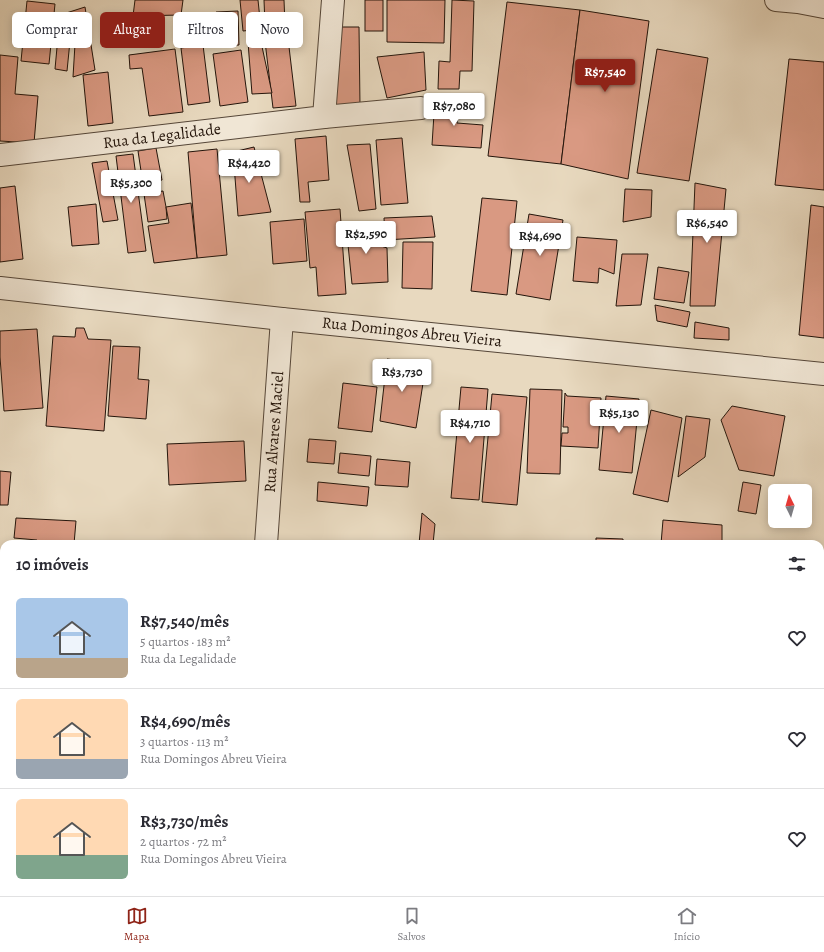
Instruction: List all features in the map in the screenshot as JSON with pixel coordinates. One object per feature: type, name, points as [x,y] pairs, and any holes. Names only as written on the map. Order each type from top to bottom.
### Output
[{"type":"street","points":[[324,117],[333,0]]},
{"type":"street","points":[[776,0],[824,7]]},
{"type":"street","name":"Rua da Legalidade","points":[[0,155],[324,117],[421,108]]},
{"type":"street","name":"Rua Domingos Abreu Vieira","points":[[0,288],[282,319],[824,374]]},
{"type":"street","name":"Rua Alvares Maciel","points":[[266,540],[282,319]]},
{"type":"building","points":[[135,0],[183,0],[181,12],[173,12],[173,15],[165,15],[165,12],[134,12]]},
{"type":"building","points":[[240,0],[258,0],[259,12],[246,12],[246,31],[243,31]]},
{"type":"building","points":[[264,0],[284,0],[284,12],[264,12]]},
{"type":"building","points":[[365,0],[383,0],[383,31],[365,31]]},
{"type":"building","points":[[387,0],[445,0],[444,43],[387,42]]},
{"type":"building","points":[[452,0],[474,1],[472,71],[460,71],[459,89],[438,89],[439,61],[450,62]]},
{"type":"building","points":[[27,1],[55,4],[54,12],[26,12]]},
{"type":"building","points":[[507,2],[580,10],[561,164],[488,156]]},
{"type":"building","points":[[85,7],[86,12],[69,12]]},
{"type":"building","points":[[580,10],[649,21],[628,179],[561,164]]},
{"type":"building","points":[[238,11],[239,45],[238,12],[216,12]]},
{"type":"building","points":[[334,27],[359,27],[360,106],[334,106]]},
{"type":"building","points":[[22,48],[51,48],[49,64],[21,61]]},
{"type":"building","points":[[57,48],[69,48],[67,71],[55,69]]},
{"type":"building","points":[[75,48],[92,48],[95,70],[73,77]]},
{"type":"building","points":[[181,48],[203,48],[210,102],[188,105]]},
{"type":"building","points":[[248,48],[262,48],[272,93],[252,94]]},
{"type":"building","points":[[266,48],[289,48],[296,106],[273,108]]},
{"type":"building","points":[[175,49],[183,112],[149,116],[142,68],[130,69],[129,55]]},
{"type":"building","points":[[657,49],[708,58],[689,181],[637,173]]},
{"type":"building","points":[[241,50],[248,102],[220,106],[213,54]]},
{"type":"building","points":[[424,52],[426,90],[387,98],[377,57]]},
{"type":"building","points":[[0,55],[18,57],[15,94],[38,96],[34,143],[0,141]]},
{"type":"building","points":[[789,59],[824,62],[824,190],[775,185]]},
{"type":"building","points":[[108,72],[113,123],[88,126],[83,75]]},
{"type":"building","points":[[435,98],[458,100],[457,123],[483,125],[481,148],[432,145]]},
{"type":"building","points":[[326,136],[329,180],[308,182],[310,202],[300,202],[295,139]]},
{"type":"building","points":[[402,138],[408,203],[381,205],[376,140]]},
{"type":"building","points":[[370,144],[376,209],[359,211],[347,145]]},
{"type":"building","points":[[254,147],[271,212],[238,216],[233,152]]},
{"type":"building","points":[[156,148],[162,180],[143,184],[138,151]]},
{"type":"building","points":[[217,149],[227,255],[197,258],[188,152]]},
{"type":"building","points":[[133,154],[146,251],[128,253],[116,156]]},
{"type":"building","points":[[107,161],[118,220],[103,222],[92,163]]},
{"type":"building","points":[[695,183],[726,189],[715,306],[690,306]]},
{"type":"building","points":[[15,186],[23,259],[0,262],[0,188]]},
{"type":"building","points":[[625,189],[652,190],[651,217],[623,222]]},
{"type":"building","points":[[163,191],[167,219],[148,222],[144,194]]},
{"type":"building","points":[[482,198],[517,201],[507,295],[471,291]]},
{"type":"building","points":[[191,203],[197,258],[154,263],[148,226],[169,223],[166,207]]},
{"type":"building","points":[[96,204],[99,244],[72,246],[68,207]]},
{"type":"building","points":[[811,205],[824,207],[824,338],[799,335]]},
{"type":"building","points":[[340,209],[346,294],[318,296],[316,267],[310,268],[305,212]]},
{"type":"building","points":[[529,214],[563,220],[550,300],[516,294]]},
{"type":"building","points":[[432,216],[435,237],[385,240],[384,218]]},
{"type":"building","points":[[304,219],[307,261],[273,264],[270,222]]},
{"type":"building","points":[[373,223],[375,244],[387,248],[388,282],[352,284],[346,225]]},
{"type":"building","points":[[577,237],[617,240],[614,274],[599,268],[598,283],[573,281]]},
{"type":"building","points":[[403,242],[433,242],[432,289],[402,288]]},
{"type":"building","points":[[622,254],[648,254],[641,305],[616,306]]},
{"type":"building","points":[[658,267],[689,272],[684,303],[654,299]]},
{"type":"building","points":[[655,305],[690,312],[687,327],[657,321]]},
{"type":"building","points":[[695,322],[729,328],[729,340],[694,338]]},
{"type":"building","points":[[76,328],[84,328],[88,339],[111,340],[104,431],[46,426],[53,336],[75,337]]},
{"type":"building","points":[[37,329],[43,408],[4,411],[0,357],[0,331]]},
{"type":"building","points":[[113,346],[140,347],[138,379],[149,380],[146,419],[108,416]]},
{"type":"building","points":[[387,359],[426,364],[416,428],[380,421]]},
{"type":"building","points":[[343,383],[377,387],[372,432],[338,428]]},
{"type":"building","points":[[461,387],[488,389],[479,500],[451,498]]},
{"type":"building","points":[[530,389],[562,390],[560,474],[527,473]]},
{"type":"building","points":[[565,393],[567,396],[601,398],[598,448],[561,446],[562,433],[568,433],[568,427],[563,427]]},
{"type":"building","points":[[492,394],[527,397],[517,505],[482,502]]},
{"type":"building","points":[[606,396],[639,399],[632,473],[599,470]]},
{"type":"building","points":[[732,406],[785,416],[774,476],[739,470],[721,420]]},
{"type":"building","points":[[651,410],[682,418],[668,502],[633,494]]},
{"type":"building","points":[[686,416],[710,419],[705,457],[678,477]]},
{"type":"building","points":[[309,439],[336,441],[334,464],[307,462]]},
{"type":"building","points":[[244,441],[246,481],[169,485],[167,444]]},
{"type":"building","points":[[340,453],[371,456],[369,476],[338,473]]},
{"type":"building","points":[[377,459],[410,462],[408,487],[375,485]]},
{"type":"building","points":[[0,471],[11,472],[8,505],[0,505]]},
{"type":"building","points":[[318,482],[369,487],[367,506],[317,501]]},
{"type":"building","points":[[743,482],[761,485],[756,514],[738,511]]},
{"type":"building","points":[[422,513],[435,524],[433,540],[419,540]]},
{"type":"building","points":[[16,518],[76,521],[74,540],[37,540],[14,538]]},
{"type":"building","points":[[663,520],[722,525],[722,540],[661,540]]},
{"type":"building","points":[[596,538],[623,539],[623,540],[596,540]]}]
